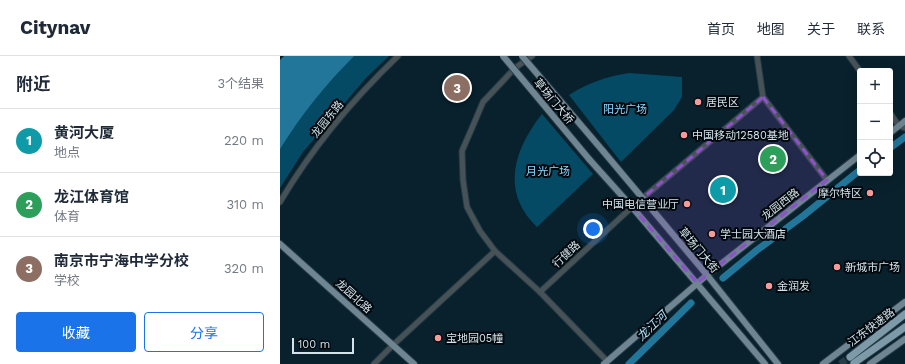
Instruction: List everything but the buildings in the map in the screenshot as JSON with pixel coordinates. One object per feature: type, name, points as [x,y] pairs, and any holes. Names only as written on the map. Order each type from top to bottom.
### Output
[{"type":"highway","name":"江东快速路","points":[[852,360],[905,314]]},
{"type":"highway","name":"江东快速路","points":[[852,360],[905,327]]},
{"type":"main road","name":"草场门大桥","points":[[504,56],[589,158]]},
{"type":"main road","name":"草场门大桥","points":[[522,56],[603,151]]},
{"type":"main road","points":[[893,132],[902,127],[905,120]]},
{"type":"main road","name":"草场门大街","points":[[603,151],[707,275],[778,364]]},
{"type":"main road","name":"龙园西路","points":[[606,363],[697,283],[857,157]]},
{"type":"main road","name":"草场门大街","points":[[589,158],[765,364]]},
{"type":"main road","name":"龙园北路","points":[[280,244],[414,364]]},
{"type":"main road","points":[[823,364],[905,302]]},
{"type":"main road","points":[[870,364],[905,339]]},
{"type":"street","name":"龙园东路","points":[[280,202],[334,124],[398,56]]},
{"type":"street","points":[[532,56],[515,68],[483,102],[462,151],[463,180],[468,207],[480,231],[495,252],[540,292],[606,363]]},
{"type":"street","points":[[757,56],[763,97],[827,180]]},
{"type":"street","points":[[849,56],[858,68]]},
{"type":"street","name":"行健路","points":[[540,292],[632,207],[763,97]]},
{"type":"street","points":[[893,116],[902,127]]},
{"type":"street","points":[[374,364],[495,252]]},
{"type":"highlighted area","points":[[763,97],[827,180],[697,283],[632,207]]},
{"type":"green space","points":[[286,56],[389,56],[366,78],[303,152],[280,188],[280,64]]},
{"type":"green space","name":"阳光广场","points":[[629,73],[682,77],[682,97],[674,110],[621,162],[569,95],[598,81]]},
{"type":"green space","name":"月光广场","points":[[542,114],[593,174],[537,227],[525,214],[518,200],[515,185],[515,170],[518,156],[524,142],[532,127]]},
{"type":"shaded area","points":[[284,56],[354,56],[314,100],[280,149],[280,60]]},
{"type":"waterway","name":"龙江河","points":[[893,146],[905,137]]},
{"type":"waterway","name":"龙江河","points":[[723,278],[857,172]]},
{"type":"waterway","name":"龙江河","points":[[629,364],[691,303]]},
{"type":"tunnel","points":[[840,364],[850,357]]},
{"type":"place","name":"南京市宁海中学分校","points":[[457,88]]},
{"type":"place","name":"居民区","points":[[698,102]]},
{"type":"place","name":"中国移动12580基地","points":[[684,135]]},
{"type":"place","name":"龙江体育馆","points":[[773,159]]},
{"type":"place","name":"黄河大厦","points":[[723,190]]},
{"type":"place","name":"摩尔特区","points":[[870,193]]},
{"type":"place","name":"中国电信营业厅","points":[[687,204]]},
{"type":"place","name":"学士园大酒店","points":[[712,234]]},
{"type":"place","name":"新城市广场","points":[[837,267]]},
{"type":"place","name":"金润发","points":[[769,286]]},
{"type":"place","name":"宝地园05幢","points":[[438,338]]}]
